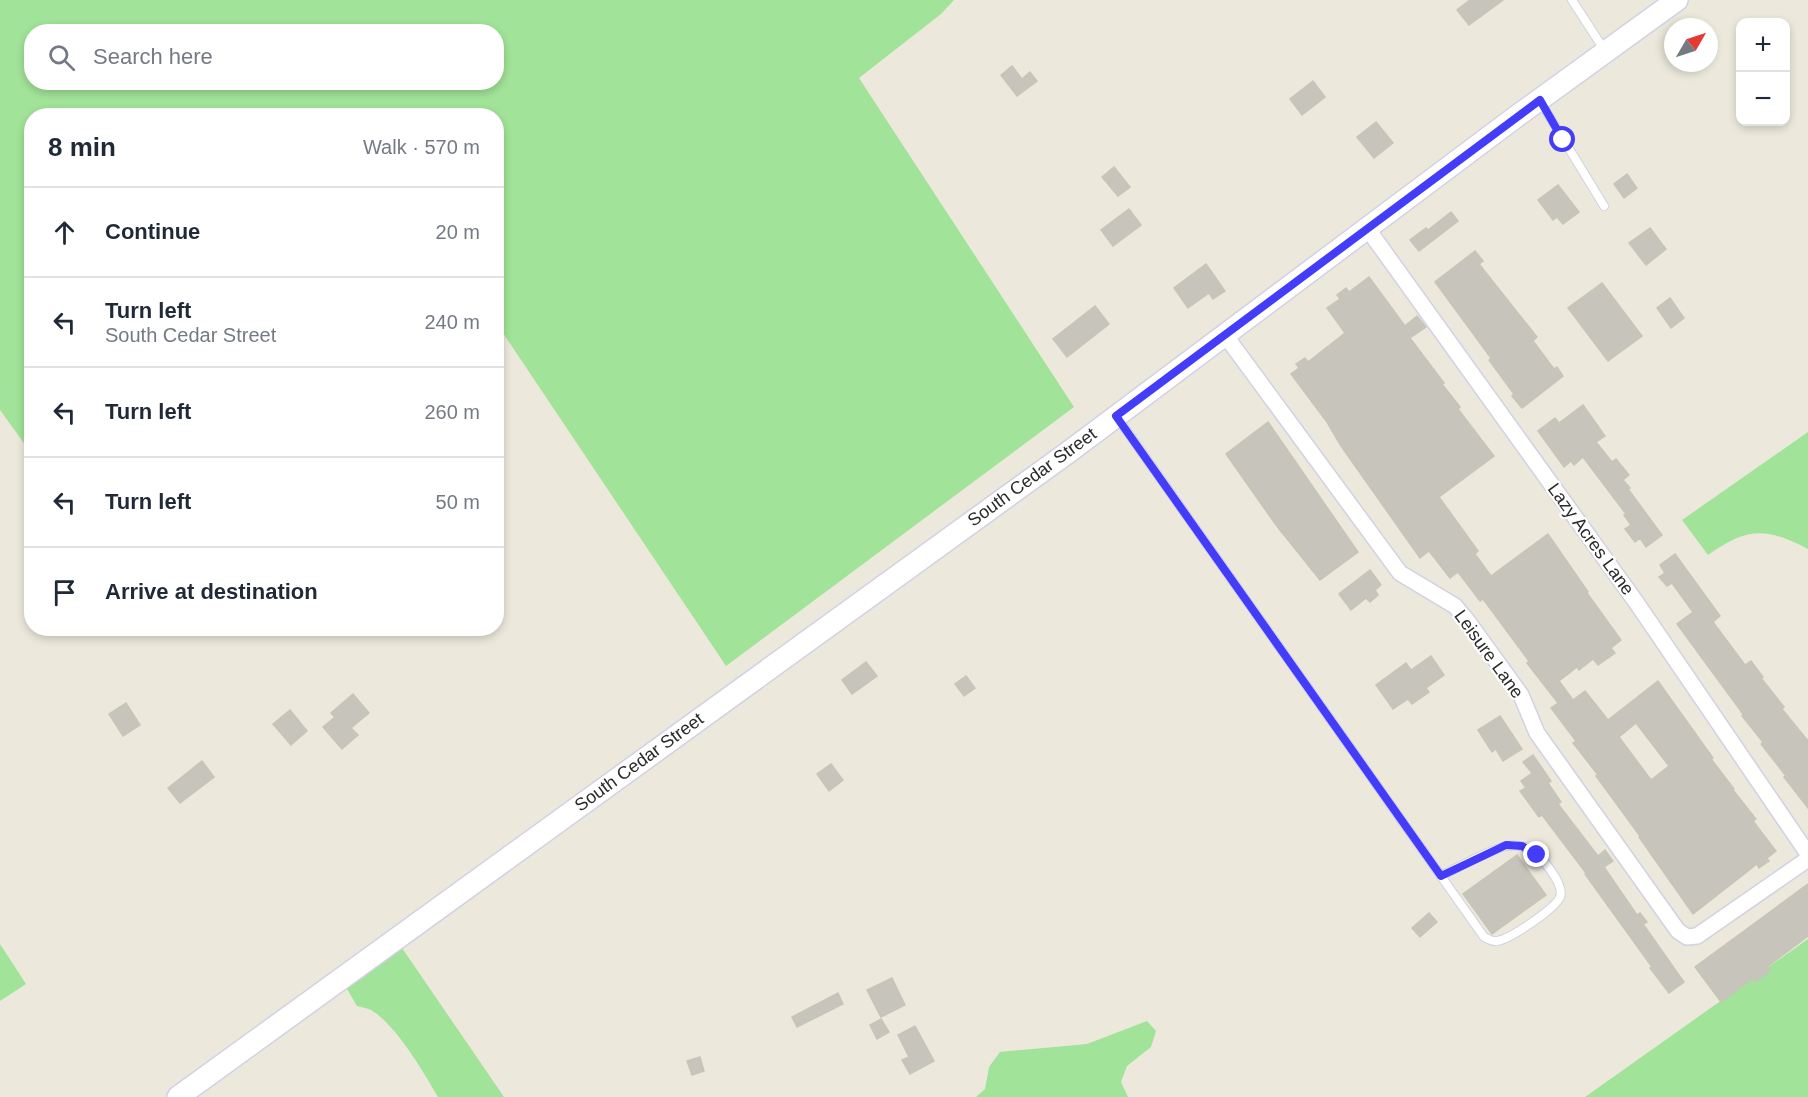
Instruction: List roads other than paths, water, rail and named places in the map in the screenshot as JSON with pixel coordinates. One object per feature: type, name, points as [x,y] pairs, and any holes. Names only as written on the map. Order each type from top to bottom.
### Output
[{"type":"main road","name":"South Cedar Street","points":[[178,1097],[1116,416],[1677,0]]},
{"type":"street","name":"Lazy Acres Lane","points":[[1367,228],[1636,602],[1808,854]]},
{"type":"street","name":"Leisure Lane","points":[[1225,334],[1400,573],[1455,606],[1466,619],[1521,695],[1537,733],[1678,931],[1687,937],[1697,936],[1808,859]]},
{"type":"lane","points":[[1572,0],[1606,52]]},
{"type":"lane","points":[[1540,100],[1604,206]]},
{"type":"lane","points":[[1116,416],[1484,937],[1495,942],[1507,938],[1554,907],[1561,894],[1560,887],[1545,863],[1522,846],[1506,845],[1441,876]]}]
